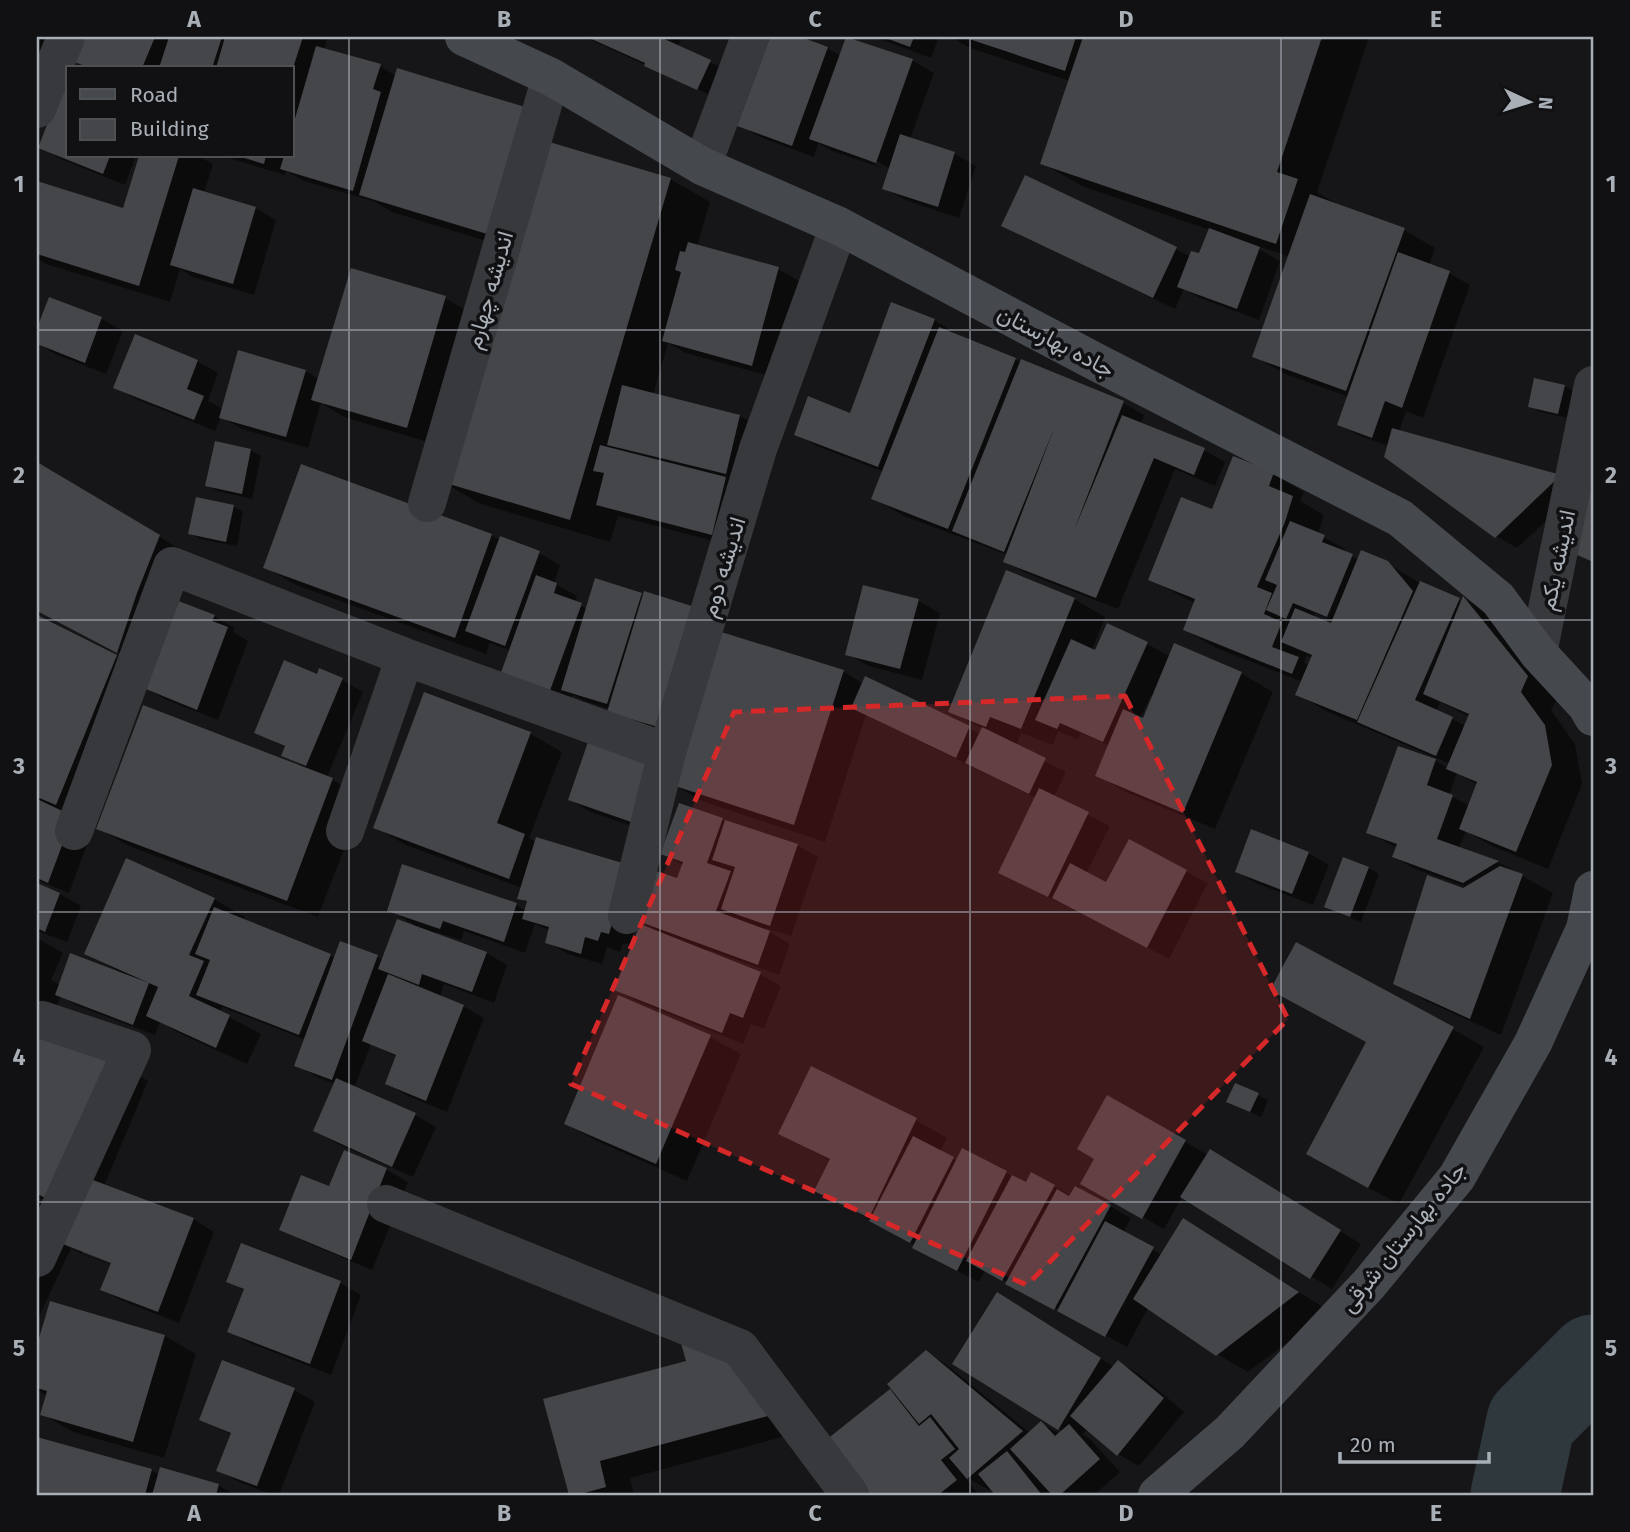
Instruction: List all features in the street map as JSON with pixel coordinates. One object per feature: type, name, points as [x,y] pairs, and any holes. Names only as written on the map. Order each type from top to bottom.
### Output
[{"type":"street","points":[[37,109],[66,37]]},
{"type":"street","name":"جاده بهارستان","points":[[464,37],[551,77],[702,166],[839,226],[1400,518],[1498,599],[1538,653],[1586,705],[1593,717]]},
{"type":"street","points":[[702,166],[750,37]]},
{"type":"street","name":"اندیشه چهارم","points":[[427,503],[551,77]]},
{"type":"street","name":"اندیشه دوم","points":[[627,915],[667,752],[758,449],[839,226]]},
{"type":"street","name":"اندیشه یکم","points":[[1538,653],[1593,385]]},
{"type":"street","points":[[74,831],[172,566],[405,657],[667,752]]},
{"type":"street","points":[[345,831],[405,657]]},
{"type":"street","name":"جاده بهارستان شرقی","points":[[1157,1495],[1230,1432],[1369,1284],[1457,1177],[1533,1043],[1589,930],[1593,890]]},
{"type":"street","points":[[37,1258],[132,1050],[43,1020]]},
{"type":"street","points":[[386,1204],[740,1348],[850,1495]]},
{"type":"highlighted area","points":[[1125,696],[1288,1019],[1027,1285],[571,1084],[734,712]]},
{"type":"building","points":[[82,37],[155,37],[143,66],[85,66],[72,61]]},
{"type":"building","points":[[169,37],[222,37],[213,66],[160,66]]},
{"type":"building","points":[[225,37],[303,37],[294,66],[217,66]]},
{"type":"building","points":[[587,37],[660,37],[711,60],[697,90]]},
{"type":"building","points":[[770,37],[801,37],[828,47],[792,146],[737,126]]},
{"type":"building","points":[[846,37],[913,59],[876,163],[809,139]]},
{"type":"building","points":[[883,37],[914,37],[910,47]]},
{"type":"building","points":[[963,37],[1076,37],[1065,71]]},
{"type":"building","points":[[1083,37],[1322,37],[1277,172],[1298,179],[1276,244],[1040,164]]},
{"type":"building","points":[[316,46],[381,64],[373,89],[381,92],[353,191],[280,169],[283,158],[294,158],[294,122]]},
{"type":"building","points":[[397,68],[525,107],[487,234],[359,195]]},
{"type":"building","points":[[62,86],[66,87],[66,158],[109,158],[103,174],[38,148]]},
{"type":"building","points":[[900,134],[955,152],[938,207],[882,189]]},
{"type":"building","points":[[539,139],[671,178],[570,520],[439,481]]},
{"type":"building","points":[[138,158],[178,158],[139,286],[37,254],[37,181],[123,208]]},
{"type":"building","points":[[244,158],[266,158],[264,164]]},
{"type":"building","points":[[1025,175],[1177,247],[1153,298],[1001,226]]},
{"type":"building","points":[[193,188],[256,207],[233,284],[170,265]]},
{"type":"building","points":[[1310,194],[1405,228],[1346,391],[1252,357]]},
{"type":"building","points":[[1209,228],[1260,247],[1237,309],[1177,287],[1191,251],[1199,253]]},
{"type":"building","points":[[688,242],[779,267],[752,366],[662,341],[681,272],[675,270],[680,251],[685,252]]},
{"type":"building","points":[[1398,252],[1450,271],[1402,408],[1385,401],[1372,438],[1337,425]]},
{"type":"building","points":[[351,268],[446,296],[407,428],[311,400]]},
{"type":"building","points":[[49,297],[102,317],[85,363],[37,344],[37,328]]},
{"type":"building","points":[[891,302],[935,319],[878,467],[794,435],[808,396],[850,413]]},
{"type":"building","points":[[939,327],[1016,358],[948,529],[871,499]]},
{"type":"building","points":[[135,334],[198,360],[187,389],[204,396],[194,420],[113,388]]},
{"type":"building","points":[[238,350],[306,370],[286,437],[219,418]]},
{"type":"building","points":[[1021,359],[1124,401],[1073,533],[1122,415],[1205,448],[1194,475],[1154,458],[1096,598],[1003,562],[1055,426],[1004,552],[952,531]]},
{"type":"building","points":[[1534,378],[1565,385],[1558,414],[1528,407]]},
{"type":"building","points":[[622,385],[740,415],[726,474],[607,445]]},
{"type":"building","points":[[1392,428],[1561,475],[1495,538],[1384,457]]},
{"type":"building","points":[[215,441],[251,449],[242,494],[205,486]]},
{"type":"building","points":[[600,445],[726,477],[712,535],[596,505],[604,473],[593,471]]},
{"type":"building","points":[[1233,456],[1274,472],[1269,486],[1293,496],[1285,522],[1257,587],[1272,593],[1264,614],[1282,622],[1272,647],[1299,657],[1292,674],[1183,630],[1195,599],[1148,580],[1181,497],[1212,509]]},
{"type":"building","points":[[37,462],[160,535],[117,653],[37,611]]},
{"type":"building","points":[[301,464],[492,534],[455,638],[263,568]]},
{"type":"building","points":[[1593,484],[1593,562],[1566,550]]},
{"type":"building","points":[[196,497],[234,505],[226,542],[188,534]]},
{"type":"building","points":[[1290,521],[1325,535],[1322,542],[1353,554],[1327,617],[1293,603],[1286,619],[1266,610],[1277,585],[1265,580]]},
{"type":"building","points":[[500,536],[540,551],[505,646],[465,631]]},
{"type":"building","points":[[1361,550],[1388,561],[1413,591],[1357,720],[1295,695],[1312,655],[1281,642],[1295,608],[1331,623]]},
{"type":"building","points":[[1006,570],[1075,598],[1021,729],[990,717],[986,727],[948,712]]},
{"type":"building","points":[[536,575],[557,583],[554,593],[582,603],[548,696],[499,678]]},
{"type":"building","points":[[595,578],[642,593],[607,704],[561,690]]},
{"type":"building","points":[[1420,581],[1460,598],[1415,700],[1453,717],[1436,756],[1357,722]]},
{"type":"building","points":[[863,585],[919,599],[900,669],[845,655]]},
{"type":"building","points":[[644,591],[695,607],[658,727],[607,712]]},
{"type":"building","points":[[1463,596],[1528,676],[1521,692],[1545,725],[1552,765],[1516,852],[1459,829],[1477,782],[1446,769],[1469,714],[1423,694]]},
{"type":"building","points":[[168,597],[215,615],[212,621],[228,627],[197,710],[141,687]]},
{"type":"building","points":[[37,615],[117,655],[56,805],[37,797]]},
{"type":"building","points":[[1107,623],[1148,642],[1103,742],[1060,723],[1057,729],[1035,720],[1071,639],[1095,650]]},
{"type":"building","points":[[718,631],[844,670],[794,825],[669,784]]},
{"type":"building","points":[[1174,643],[1242,672],[1183,813],[1095,776],[1123,709],[1143,718]]},
{"type":"building","points":[[284,660],[317,674],[319,668],[343,678],[306,766],[281,756],[285,746],[254,733]]},
{"type":"building","points":[[865,676],[970,726],[956,758],[851,708]]},
{"type":"building","points":[[424,692],[531,732],[497,823],[525,834],[509,879],[373,828]]},
{"type":"building","points":[[143,705],[333,778],[287,901],[96,829]]},
{"type":"building","points":[[982,727],[1046,758],[1029,794],[965,763]]},
{"type":"building","points":[[589,739],[655,763],[634,823],[568,800]]},
{"type":"building","points":[[1398,746],[1436,759],[1427,785],[1453,795],[1437,839],[1499,861],[1463,883],[1392,857],[1397,844],[1366,833]]},
{"type":"building","points":[[1039,788],[1089,812],[1048,897],[998,873]]},
{"type":"building","points":[[37,799],[73,816],[48,883],[37,878]]},
{"type":"building","points":[[679,803],[723,818],[707,863],[731,871],[716,911],[770,931],[758,965],[635,920],[653,870],[677,878],[683,862],[660,854]]},
{"type":"building","points":[[725,820],[798,844],[770,926],[721,909],[735,867],[712,860]]},
{"type":"building","points":[[1251,829],[1309,852],[1292,894],[1235,872]]},
{"type":"building","points":[[536,837],[629,865],[609,934],[601,932],[598,941],[585,937],[581,954],[545,943],[549,927],[522,919],[527,901],[517,899]]},
{"type":"building","points":[[1129,839],[1187,870],[1147,948],[1052,898],[1070,863],[1106,882]]},
{"type":"building","points":[[1343,857],[1369,867],[1350,917],[1324,907]]},
{"type":"building","points":[[126,858],[215,898],[189,955],[204,961],[189,996],[230,1015],[216,1048],[146,1016],[158,987],[84,954]]},
{"type":"building","points":[[402,864],[517,903],[504,942],[443,921],[440,929],[387,911]]},
{"type":"building","points":[[1500,866],[1523,874],[1470,1019],[1393,984],[1427,875],[1463,888]]},
{"type":"building","points":[[37,883],[60,893],[45,932],[37,928]]},
{"type":"building","points":[[214,907],[331,954],[299,1035],[196,995],[210,960],[195,954]]},
{"type":"building","points":[[397,919],[487,952],[472,992],[422,974],[419,985],[378,969]]},
{"type":"building","points":[[640,924],[761,972],[743,1018],[730,1013],[722,1033],[614,990]]},
{"type":"building","points":[[340,941],[378,955],[332,1080],[294,1066]]},
{"type":"building","points":[[1296,942],[1454,1027],[1368,1188],[1306,1154],[1366,1042],[1270,990]]},
{"type":"building","points":[[70,953],[149,983],[133,1025],[55,995]]},
{"type":"building","points":[[388,974],[464,1005],[426,1101],[385,1084],[396,1055],[362,1041]]},
{"type":"building","points":[[618,995],[711,1035],[656,1164],[564,1124]]},
{"type":"building","points":[[37,1028],[118,1062],[58,1204],[37,1194]]},
{"type":"building","points":[[811,1066],[917,1118],[869,1218],[814,1191],[830,1159],[778,1134]]},
{"type":"building","points":[[336,1078],[416,1113],[392,1167],[313,1131]]},
{"type":"building","points":[[1235,1083],[1259,1093],[1250,1112],[1226,1102]]},
{"type":"building","points":[[1107,1095],[1186,1140],[1142,1219],[1080,1184],[1094,1159],[1077,1149]]},
{"type":"building","points":[[913,1136],[954,1157],[910,1243],[869,1221]]},
{"type":"building","points":[[962,1148],[1007,1171],[957,1271],[912,1248]]},
{"type":"building","points":[[1210,1149],[1341,1230],[1310,1279],[1180,1197]]},
{"type":"building","points":[[344,1150],[387,1168],[351,1260],[279,1230],[301,1175],[329,1186]]},
{"type":"building","points":[[1031,1172],[1055,1185],[1002,1281],[966,1261],[1012,1175],[1026,1182]]},
{"type":"building","points":[[85,1177],[194,1218],[158,1312],[100,1290],[111,1263],[60,1243]]},
{"type":"building","points":[[1075,1186],[1111,1205],[1054,1310],[1005,1284],[1057,1189],[1069,1196]]},
{"type":"building","points":[[1183,1218],[1299,1292],[1216,1356],[1133,1299]]},
{"type":"building","points":[[1105,1221],[1154,1247],[1105,1337],[1057,1311]]},
{"type":"building","points":[[241,1243],[341,1281],[310,1364],[227,1332],[244,1289],[226,1282]]},
{"type":"building","points":[[997,1292],[1101,1358],[1058,1430],[952,1364]]},
{"type":"building","points":[[50,1301],[165,1335],[133,1442],[40,1415],[47,1391],[37,1388],[37,1345]]},
{"type":"building","points":[[679,1336],[735,1359],[768,1416],[600,1461],[606,1487],[569,1495],[543,1399],[686,1361]]},
{"type":"building","points":[[926,1350],[1023,1431],[967,1479],[949,1458],[959,1449],[931,1414],[919,1424],[887,1384]]},
{"type":"building","points":[[222,1360],[295,1388],[257,1486],[216,1471],[231,1433],[199,1420]]},
{"type":"building","points":[[1118,1360],[1164,1398],[1117,1456],[1070,1416]]},
{"type":"building","points":[[890,1389],[919,1426],[930,1417],[955,1449],[941,1460],[957,1480],[938,1495],[870,1495],[826,1440]]},
{"type":"building","points":[[1041,1421],[1055,1436],[1069,1424],[1100,1459],[1060,1495],[1052,1495],[1010,1449]]},
{"type":"building","points":[[37,1437],[152,1469],[145,1495],[37,1495]]},
{"type":"building","points":[[1007,1451],[1042,1495],[995,1495],[978,1474]]},
{"type":"building","points":[[160,1467],[219,1484],[216,1495],[152,1495]]},
{"type":"waterway","points":[[1515,1495],[1531,1421],[1593,1359]]}]
